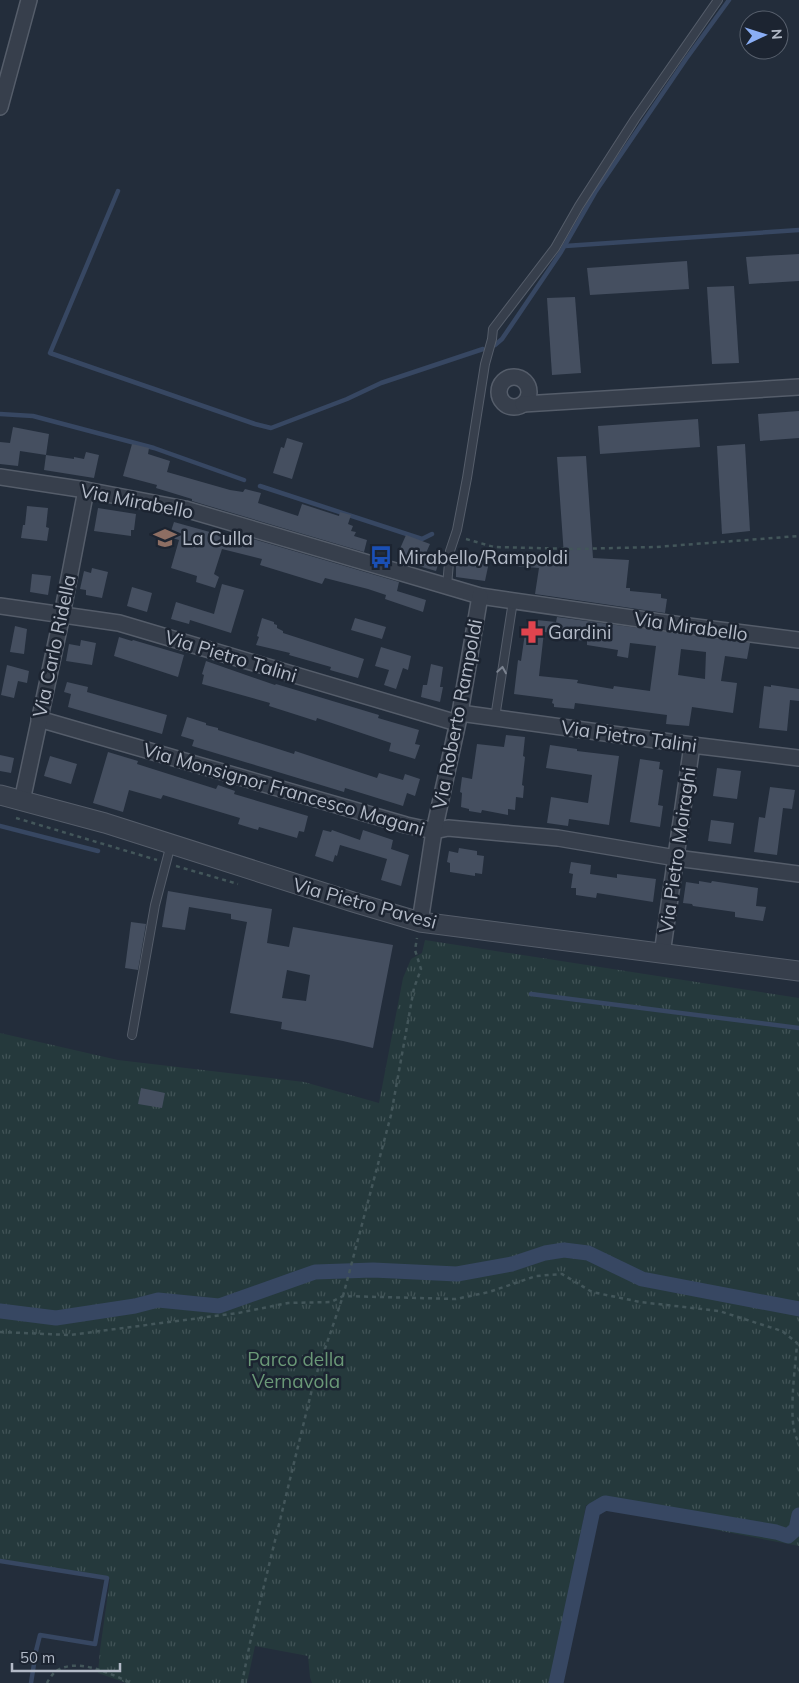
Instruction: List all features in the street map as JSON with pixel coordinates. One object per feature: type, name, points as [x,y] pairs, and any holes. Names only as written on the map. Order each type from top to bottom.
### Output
[{"type":"street","points":[[0,107],[29,0]]},
{"type":"street","points":[[523,404],[799,387]]},
{"type":"street","name":"Via Mirabello","points":[[0,477],[86,490],[185,509],[480,596],[799,640]]},
{"type":"street","name":"Via Carlo Ridella","points":[[22,801],[62,615],[86,490]]},
{"type":"street","name":"Via Roberto Rampoldi","points":[[420,922],[434,831],[458,718],[480,596]]},
{"type":"street","name":"Via Pietro Talini","points":[[0,606],[119,623],[458,718],[495,718],[692,746],[799,758]]},
{"type":"street","name":"Via Monsignor Francesco Magani","points":[[39,719],[406,826],[434,831],[448,828],[558,838],[676,858],[799,874]]},
{"type":"street","name":"Via Pietro Moiraghi","points":[[662,954],[692,746]]},
{"type":"street","name":"Via Pietro Pavesi","points":[[0,795],[105,823],[420,922],[799,971]]},
{"type":"lane","points":[[447,586],[450,551],[467,478],[485,364],[493,329],[555,248],[579,206],[635,119],[718,0]]},
{"type":"lane","points":[[495,718],[513,601]]},
{"type":"lane","points":[[132,1035],[155,905],[171,844]]},
{"type":"path","points":[[455,535],[494,547],[575,548],[656,547],[799,536]]},
{"type":"path","points":[[242,1683],[314,1381],[343,1296],[391,1114],[414,988],[420,969],[415,950],[420,922]]},
{"type":"path","points":[[0,1332],[70,1335],[238,1313],[288,1303],[331,1302],[343,1296],[456,1299],[488,1292],[536,1276],[562,1274],[592,1292],[640,1302],[719,1312],[782,1331],[798,1342],[792,1420],[795,1437],[799,1442]]},
{"type":"path","points":[[46,1683],[56,1671],[76,1665],[105,1671],[131,1683]]},
{"type":"green space","name":"Parco della Vernavola","points":[[425,940],[799,998],[799,1546],[586,1505],[553,1683],[312,1683],[308,1656],[255,1646],[247,1683],[126,1683],[98,1673],[110,1579],[0,1563],[0,1033],[118,1060],[304,1082],[379,1103],[403,978],[411,959],[422,953]]},
{"type":"building","points":[[799,254],[799,281],[749,284],[746,257]]},
{"type":"building","points":[[687,261],[689,289],[590,295],[587,268]]},
{"type":"building","points":[[734,286],[739,363],[712,364],[707,287]]},
{"type":"building","points":[[575,297],[581,373],[552,375],[547,298]]},
{"type":"building","points":[[799,411],[799,438],[760,441],[758,414]]},
{"type":"building","points":[[698,419],[700,447],[600,454],[598,426]]},
{"type":"building","points":[[13,427],[49,434],[46,455],[20,451],[18,466],[0,464],[0,442],[10,443]]},
{"type":"building","points":[[287,438],[303,443],[292,479],[273,473],[281,447],[284,448]]},
{"type":"building","points":[[132,444],[149,448],[148,454],[170,461],[167,472],[230,490],[243,492],[245,489],[261,493],[258,503],[298,516],[302,504],[339,516],[340,512],[351,515],[348,524],[353,526],[351,531],[356,532],[354,536],[367,540],[364,552],[192,501],[192,499],[156,488],[157,485],[123,476]]},
{"type":"building","points":[[745,444],[750,531],[722,534],[717,446]]},
{"type":"building","points":[[86,452],[99,455],[94,478],[44,470],[46,455],[84,459]]},
{"type":"building","points":[[586,456],[593,558],[629,560],[626,588],[630,588],[630,591],[661,594],[661,598],[667,599],[665,613],[535,594],[539,568],[514,566],[515,552],[564,556],[557,457]]},
{"type":"building","points":[[27,506],[48,508],[46,527],[49,528],[47,541],[21,538],[23,525],[25,525]]},
{"type":"building","points":[[98,508],[136,514],[134,530],[131,530],[131,536],[94,531]]},
{"type":"building","points":[[174,522],[235,539],[236,534],[399,582],[397,591],[426,600],[423,612],[385,599],[386,595],[368,589],[325,578],[322,584],[260,565],[262,559],[222,549],[214,574],[219,577],[215,588],[196,582],[197,576],[171,568],[179,540],[169,537]]},
{"type":"building","points":[[406,535],[430,544],[426,553],[440,558],[436,571],[408,563],[409,559],[401,557],[403,552],[399,551]]},
{"type":"building","points":[[456,558],[489,562],[485,581],[456,577]]},
{"type":"building","points":[[92,568],[108,572],[102,598],[86,595],[86,590],[80,589],[84,571],[91,573]]},
{"type":"building","points":[[32,574],[51,576],[48,595],[30,592]]},
{"type":"building","points":[[222,584],[244,590],[231,633],[190,620],[189,624],[171,619],[176,602],[214,614]]},
{"type":"building","points":[[132,587],[152,593],[147,612],[127,606]]},
{"type":"building","points":[[557,617],[750,643],[747,659],[725,656],[721,681],[737,683],[733,713],[692,707],[689,726],[666,724],[667,715],[575,703],[574,709],[554,707],[553,699],[514,694],[518,660],[521,661],[527,619],[556,622]],"holes":[[[544,632],[576,636],[576,640],[587,641],[587,645],[618,650],[617,656],[628,658],[630,643],[656,646],[650,691],[614,686],[613,689],[577,683],[578,680],[539,676]],[[681,649],[706,652],[705,679],[678,675]]]},
{"type":"building","points":[[262,618],[274,622],[283,633],[364,659],[358,678],[330,670],[331,667],[289,655],[290,653],[256,645]]},
{"type":"building","points":[[355,618],[386,627],[382,639],[351,630]]},
{"type":"building","points":[[15,626],[27,629],[24,654],[10,652]]},
{"type":"building","points":[[119,637],[184,655],[178,677],[114,656]]},
{"type":"building","points":[[81,640],[96,643],[92,665],[66,661],[69,644],[80,646]]},
{"type":"building","points":[[381,647],[411,656],[408,670],[403,668],[396,689],[384,685],[389,670],[375,666]]},
{"type":"building","points":[[206,661],[275,685],[379,715],[378,718],[419,730],[415,744],[420,745],[415,759],[389,751],[391,743],[317,718],[316,721],[269,706],[270,703],[202,684],[204,675],[202,674]]},
{"type":"building","points":[[431,664],[443,667],[440,687],[443,687],[440,702],[421,697],[423,685],[427,685]]},
{"type":"building","points":[[7,665],[29,671],[27,683],[18,681],[14,698],[1,695]]},
{"type":"building","points":[[67,682],[88,687],[87,692],[167,715],[162,734],[68,707],[71,694],[64,692]]},
{"type":"building","points":[[771,685],[799,689],[799,701],[790,700],[787,731],[759,728],[764,686],[771,687]]},
{"type":"building","points":[[187,717],[218,728],[218,730],[294,754],[295,751],[377,778],[379,773],[403,780],[405,774],[420,779],[415,796],[407,793],[403,806],[345,788],[344,792],[192,746],[194,740],[181,736]]},
{"type":"building","points":[[506,735],[525,737],[523,798],[516,797],[515,810],[508,809],[508,815],[482,810],[481,813],[469,811],[469,809],[461,807],[462,777],[472,779],[477,744],[504,747]]},
{"type":"building","points":[[550,745],[577,749],[577,751],[619,756],[609,825],[569,819],[568,826],[547,823],[551,797],[588,803],[592,775],[546,768]]},
{"type":"building","points":[[108,752],[138,761],[137,764],[216,789],[218,785],[235,791],[234,794],[308,816],[304,832],[299,831],[297,838],[259,827],[258,830],[238,824],[240,818],[163,795],[161,799],[129,790],[123,812],[93,803]]},
{"type":"building","points":[[0,755],[14,758],[11,773],[0,771]]},
{"type":"building","points":[[50,756],[77,764],[71,784],[44,776]]},
{"type":"building","points":[[640,759],[660,762],[659,769],[663,770],[658,805],[663,806],[660,827],[630,822]]},
{"type":"building","points":[[717,768],[741,771],[737,799],[713,796]]},
{"type":"building","points":[[770,787],[795,790],[792,809],[783,808],[777,855],[754,852],[759,817],[765,818]]},
{"type":"building","points":[[711,820],[734,823],[731,844],[708,841]]},
{"type":"building","points":[[323,830],[331,832],[332,830],[360,840],[363,830],[393,840],[391,849],[409,855],[401,886],[381,880],[387,859],[340,845],[333,862],[315,856]]},
{"type":"building","points":[[459,848],[477,851],[477,855],[484,856],[482,874],[475,873],[475,876],[450,872],[450,863],[447,862],[449,851],[458,853]]},
{"type":"building","points":[[571,862],[591,865],[590,874],[617,878],[617,874],[656,879],[653,902],[597,893],[596,898],[576,895],[576,888],[571,888],[573,874],[569,873]]},
{"type":"building","points":[[699,881],[711,883],[712,881],[758,888],[756,906],[766,907],[763,921],[735,917],[735,912],[683,903],[686,882],[699,884]]},
{"type":"building","points":[[168,891],[272,909],[267,943],[289,947],[293,927],[393,945],[373,1048],[281,1029],[282,1022],[230,1013],[247,922],[231,919],[231,914],[189,907],[185,930],[162,927]],"holes":[[[287,970],[310,975],[306,1001],[282,998]]]},
{"type":"building","points":[[131,922],[146,924],[138,970],[125,968]]},
{"type":"building","points":[[141,1088],[165,1093],[162,1108],[138,1104]]},
{"type":"waterway","points":[[495,345],[502,339],[561,252],[596,191],[686,59],[729,0]]},
{"type":"waterway","points":[[118,191],[50,353],[271,428],[347,399],[381,383],[483,349]]},
{"type":"waterway","points":[[565,246],[799,230]]},
{"type":"waterway","points":[[0,414],[33,416],[154,448],[244,480]]},
{"type":"waterway","points":[[260,486],[422,539],[432,534]]},
{"type":"waterway","points":[[0,826],[98,851]]},
{"type":"waterway","points":[[531,994],[799,1028]]},
{"type":"waterway","points":[[0,1311],[56,1318],[135,1306],[158,1300],[219,1306],[315,1272],[373,1270],[457,1274],[512,1264],[545,1253],[564,1250],[588,1253],[642,1279],[799,1309]]},
{"type":"waterway","points":[[556,1683],[593,1510],[605,1503],[776,1532],[788,1536],[796,1529],[799,1515]]},
{"type":"waterway","points":[[0,1561],[107,1578],[95,1644],[40,1635],[31,1683]]},
{"type":"place","name":"La Culla","points":[[165,538]]},
{"type":"place","name":"Mirabello/Rampoldi","points":[[381,557]]},
{"type":"place","name":"Gardini","points":[[532,632]]}]
